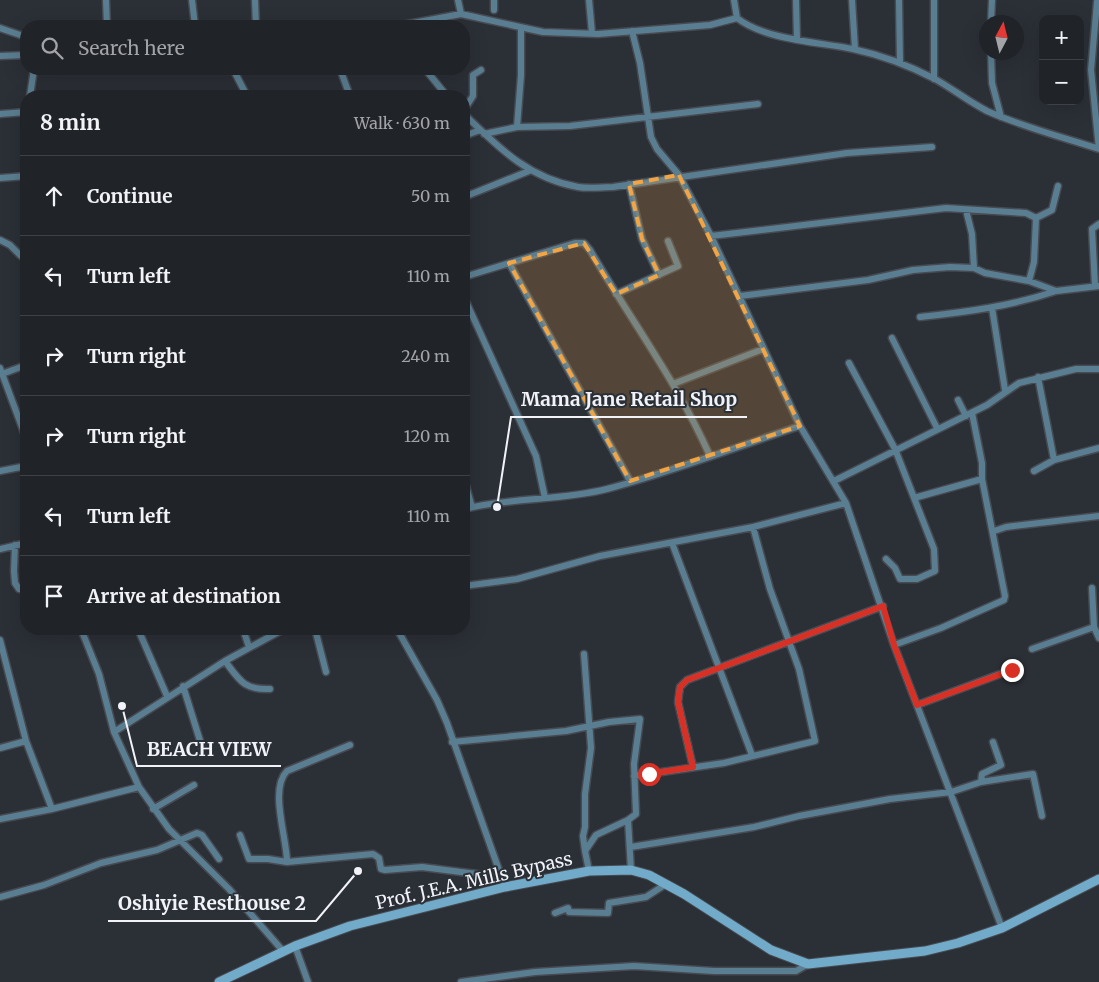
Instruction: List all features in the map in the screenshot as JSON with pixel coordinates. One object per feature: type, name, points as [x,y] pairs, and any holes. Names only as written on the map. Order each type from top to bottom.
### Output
[{"type":"street","points":[[106,0],[107,20]]},
{"type":"street","points":[[192,0],[194,20]]},
{"type":"street","points":[[255,0],[256,20]]},
{"type":"street","points":[[458,0],[461,14]]},
{"type":"street","points":[[494,0],[494,10]]},
{"type":"street","points":[[589,0],[592,34]]},
{"type":"street","points":[[734,0],[737,18],[748,27],[797,39],[855,49],[900,63],[934,79],[1000,117],[1099,149],[1091,70],[1097,2]]},
{"type":"street","points":[[796,0],[797,39]]},
{"type":"street","points":[[852,0],[855,49]]},
{"type":"street","points":[[900,0],[900,63]]},
{"type":"street","points":[[934,0],[934,79]]},
{"type":"street","points":[[991,15],[992,0]]},
{"type":"street","points":[[429,20],[461,14],[522,28],[551,32],[592,34],[710,25],[737,18]]},
{"type":"street","points":[[0,28],[20,35]]},
{"type":"street","points":[[517,127],[522,28]]},
{"type":"street","points":[[632,31],[640,63],[647,117],[652,138],[657,149],[679,176],[711,236],[800,426],[846,503],[883,606],[894,645],[1002,928]]},
{"type":"street","points":[[0,56],[20,55]]},
{"type":"street","points":[[992,60],[992,83],[1000,117]]},
{"type":"street","points":[[470,101],[473,96],[473,75],[481,70]]},
{"type":"street","points":[[31,90],[33,75]]},
{"type":"street","points":[[236,75],[244,90]]},
{"type":"street","points":[[342,75],[348,90]]},
{"type":"street","points":[[430,75],[442,90]]},
{"type":"street","points":[[470,135],[517,127],[570,126],[758,104]]},
{"type":"street","points":[[0,114],[20,112]]},
{"type":"street","points":[[470,120],[496,147],[529,171],[579,188],[629,184],[847,153],[932,146]]},
{"type":"street","points":[[470,195],[529,171]]},
{"type":"street","points":[[0,178],[20,176]]},
{"type":"street","points":[[629,184],[642,239],[659,275]]},
{"type":"street","points":[[1036,218],[1052,210],[1058,186]]},
{"type":"street","points":[[711,236],[946,208],[1026,213],[1036,218]]},
{"type":"street","points":[[966,210],[972,234],[974,268]]},
{"type":"street","points":[[1030,281],[1034,257],[1036,218]]},
{"type":"street","points":[[920,317],[992,308],[1025,302],[1056,291],[1097,286],[1092,229],[1099,224]]},
{"type":"street","points":[[0,240],[10,245],[20,255]]},
{"type":"street","points":[[616,294],[678,266],[668,241]]},
{"type":"street","points":[[470,275],[575,243],[584,244],[590,250],[694,418],[710,456]]},
{"type":"street","points":[[510,264],[630,481]]},
{"type":"street","points":[[740,296],[868,280],[912,270],[974,268],[986,273],[1030,281],[1056,291]]},
{"type":"street","points":[[992,308],[1005,390]]},
{"type":"street","points":[[470,309],[536,456],[545,498]]},
{"type":"street","points":[[892,338],[937,428]]},
{"type":"street","points":[[673,384],[763,349]]},
{"type":"street","points":[[849,363],[895,449],[934,549],[935,571],[918,578],[900,579],[895,568],[886,558]]},
{"type":"street","points":[[20,366],[1,371],[20,422]]},
{"type":"street","points":[[834,481],[937,428],[969,414],[1018,383],[1076,369],[1099,369]]},
{"type":"street","points":[[1038,377],[1054,460]]},
{"type":"street","points":[[894,645],[942,628],[1004,600],[1005,596],[994,531],[969,414],[958,400]]},
{"type":"street","points":[[470,500],[472,507],[511,500],[565,497],[670,470],[800,426]]},
{"type":"street","points":[[1034,471],[1054,460],[1099,448]]},
{"type":"street","points":[[0,471],[20,467]]},
{"type":"street","points":[[914,498],[982,479]]},
{"type":"street","points":[[470,585],[517,579],[600,556],[672,544],[753,527],[846,503]]},
{"type":"street","points":[[994,531],[1006,527],[1099,516]]},
{"type":"street","points":[[634,776],[740,759],[816,741],[798,669],[753,527]]},
{"type":"street","points":[[0,549],[20,544]]},
{"type":"street","points":[[672,544],[752,755]]},
{"type":"street","points":[[15,545],[15,583],[20,589]]},
{"type":"street","points":[[1092,588],[1094,627],[1099,638]]},
{"type":"street","points":[[693,767],[678,694],[680,687],[687,680],[883,606]]},
{"type":"street","points":[[1032,649],[1094,627]]},
{"type":"street","points":[[83,635],[99,674],[114,732],[139,787],[153,809],[180,840],[229,889],[283,951]]},
{"type":"street","points":[[141,635],[167,696]]},
{"type":"street","points":[[245,635],[249,647]]},
{"type":"street","points":[[114,732],[183,686],[272,635]]},
{"type":"street","points":[[317,635],[326,672]]},
{"type":"street","points":[[400,635],[437,700],[504,887]]},
{"type":"street","points":[[0,640],[26,741],[52,809]]},
{"type":"street","points":[[584,654],[591,748],[585,794],[585,827],[583,836],[589,871]]},
{"type":"street","points":[[225,661],[241,682],[249,687],[256,690],[270,688]]},
{"type":"street","points":[[0,670],[8,668]]},
{"type":"street","points":[[917,705],[1012,670]]},
{"type":"street","points":[[183,686],[202,747]]},
{"type":"street","points":[[452,742],[590,728],[609,722],[640,719],[634,776],[636,814],[628,820],[596,835],[585,851]]},
{"type":"street","points":[[0,748],[26,741]]},
{"type":"street","points":[[981,782],[982,774],[1001,765],[993,742]]},
{"type":"street","points":[[287,862],[278,795],[282,776],[287,771],[350,745]]},
{"type":"street","points":[[631,847],[754,828],[799,816],[890,799],[951,792],[981,782],[1033,774],[1042,816]]},
{"type":"street","points":[[153,809],[194,785]]},
{"type":"street","points":[[0,820],[139,787]]},
{"type":"street","points":[[628,820],[631,870]]},
{"type":"street","points":[[0,896],[44,885],[101,863],[157,850],[200,833],[219,859]]},
{"type":"street","points":[[240,835],[249,859],[272,859],[287,862],[373,854],[379,858],[381,869],[385,870],[422,867],[500,877]]},
{"type":"street","name":"Prof. J.E.A. Mills Bypass","points":[[219,982],[283,951],[350,926],[504,887],[589,871],[631,870],[649,875],[771,950],[808,964],[925,951],[1002,928],[1099,879]]},
{"type":"street","points":[[555,913],[568,908],[569,912],[608,913],[609,903],[646,897],[666,884]]},
{"type":"street","points":[[295,946],[308,982]]},
{"type":"street","points":[[461,982],[535,972],[588,968],[661,966],[714,971],[796,971],[808,964]]},
{"type":"highlighted area","points":[[679,175],[800,426],[630,481],[509,263],[584,243],[616,294],[659,275],[642,239],[629,184]]},
{"type":"place","name":"Mama Jane Retail Shop","points":[[497,507]]},
{"type":"place","name":"BEACH VIEW","points":[[122,706]]},
{"type":"place","name":"Oshiyie Resthouse 2","points":[[358,871]]},
{"type":"route","points":[[649,774],[693,767],[678,702],[680,687],[687,680],[883,606],[894,645],[917,705],[1012,670]]}]
